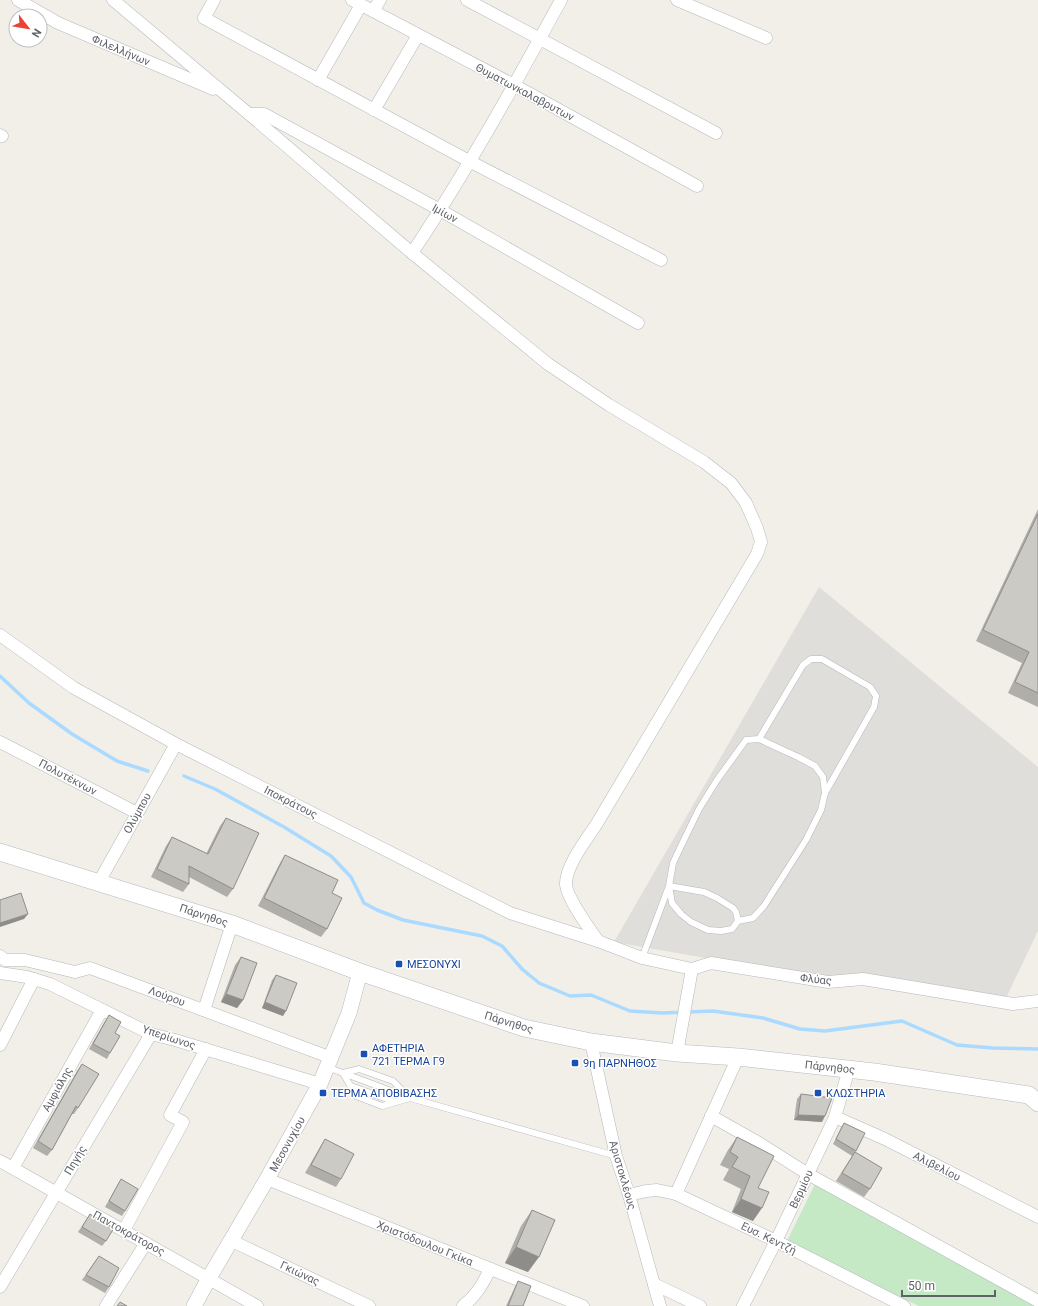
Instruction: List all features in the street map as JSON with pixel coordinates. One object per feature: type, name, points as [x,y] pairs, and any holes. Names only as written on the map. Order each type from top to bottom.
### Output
[{"type":"main road","name":"Πάρνηθος","points":[[0,852],[232,924],[360,972],[524,1028],[591,1042],[679,1045],[738,1056],[874,1072],[1035,1098]]},
{"type":"street","name":"Φιλελλήνων","points":[[18,0],[58,23],[226,94]]},
{"type":"street","points":[[113,0],[226,94],[412,253],[548,364],[609,404],[704,462],[731,484],[746,503],[762,542],[757,554],[600,819],[576,854],[572,863],[566,885],[571,899],[598,941]]},
{"type":"street","points":[[214,0],[204,18],[469,161],[661,260]]},
{"type":"street","points":[[373,12],[380,0]]},
{"type":"street","points":[[467,0],[539,40],[716,133]]},
{"type":"street","points":[[412,253],[440,210],[514,85],[561,0]]},
{"type":"street","points":[[677,0],[766,38]]},
{"type":"street","points":[[318,80],[356,2]]},
{"type":"street","name":"Θυματωνκαλαβρυτων","points":[[356,2],[514,85],[697,186]]},
{"type":"street","points":[[374,110],[418,35]]},
{"type":"street","name":"Ιμίων","points":[[249,114],[264,114],[440,210],[638,323]]},
{"type":"street","name":"Ιποκράτους","points":[[0,635],[74,688],[176,744],[510,913],[598,941]]},
{"type":"street","name":"Πολυτέκνων","points":[[0,742],[137,813]]},
{"type":"street","name":"Ολύμπου","points":[[99,882],[176,744]]},
{"type":"street","points":[[204,1010],[232,924]]},
{"type":"street","name":"Φλύας","points":[[598,941],[642,958],[692,969],[711,963],[828,982],[863,979],[1013,1004],[1038,1000]]},
{"type":"street","name":"Λούρου","points":[[0,956],[5,960],[25,960],[75,972],[90,968],[204,1010],[329,1062]]},
{"type":"street","points":[[679,1045],[692,969]]},
{"type":"street","name":"Μεσονυχίου","points":[[194,1306],[208,1278],[232,1241],[320,1084],[349,1012],[360,972]]},
{"type":"street","name":"Υπερίωνος","points":[[0,973],[34,979],[50,984],[151,1034],[206,1049],[320,1084]]},
{"type":"street","points":[[0,1045],[34,979]]},
{"type":"street","name":"Αμφιάλης","points":[[13,1168],[102,1010]]},
{"type":"street","name":"Πηγής","points":[[0,1287],[151,1034]]},
{"type":"street","name":"Αριστοκλέους","points":[[591,1042],[616,1156],[629,1195],[660,1306]]},
{"type":"street","points":[[124,1230],[183,1122],[170,1115],[206,1049]]},
{"type":"street","points":[[676,1194],[738,1056]]},
{"type":"street","name":"Βερμίου","points":[[743,1306],[776,1241],[835,1117],[849,1069]]},
{"type":"street","points":[[711,1116],[759,1143],[808,1174],[1038,1301]]},
{"type":"street","name":"Αλιβελίου","points":[[835,1117],[886,1139],[1038,1217]]},
{"type":"street","name":"Παντοκράτορος","points":[[0,1160],[257,1306]]},
{"type":"street","name":"Χριστόδουλου Γκίκα","points":[[267,1179],[490,1270],[583,1306]]},
{"type":"street","name":"Ευσ. Κεντζή","points":[[629,1195],[656,1190],[676,1194],[776,1241],[904,1306]]},
{"type":"street","name":"Γκιώνας","points":[[232,1241],[369,1306]]},
{"type":"street","points":[[106,1306],[146,1243]]},
{"type":"street","points":[[463,1306],[472,1299],[484,1283],[490,1270]]},
{"type":"street","points":[[654,1284],[700,1306]]},
{"type":"lane","points":[[668,886],[672,903],[681,914],[691,922],[708,930],[721,931],[732,929],[738,921],[753,918],[764,906],[806,840],[821,810],[825,793],[874,707],[876,696],[870,687],[822,659],[811,659],[803,665],[759,739]]},
{"type":"lane","points":[[642,958],[668,886],[673,863],[699,809],[716,780],[746,740],[759,739],[815,766],[823,777],[825,793]]},
{"type":"lane","points":[[668,886],[704,892],[716,898],[733,908],[736,912],[738,921]]},
{"type":"lane","points":[[329,1062],[343,1073],[410,1098],[616,1156]]},
{"type":"lane","points":[[343,1073],[359,1069],[393,1081],[410,1098]]},
{"type":"lane","points":[[343,1073],[356,1096],[382,1106],[410,1098]]},
{"type":"shaded area","points":[[819,587],[1038,767],[1038,931],[1005,1000],[825,979],[614,942]]},
{"type":"green space","points":[[815,1184],[1035,1306],[919,1306],[786,1243]]},
{"type":"building","points":[[1038,514],[1038,693],[1015,682],[1029,652],[983,630]]},
{"type":"building","points":[[226,818],[259,833],[233,889],[189,866],[189,884],[157,869],[172,837],[208,854]]},
{"type":"building","points":[[285,855],[338,880],[332,893],[342,898],[327,929],[264,898]]},
{"type":"building","points":[[21,893],[28,914],[0,923],[0,900]]},
{"type":"building","points":[[241,957],[257,963],[243,1000],[226,994]]},
{"type":"building","points":[[276,975],[297,983],[286,1011],[265,1002]]},
{"type":"building","points":[[109,1015],[121,1022],[115,1033],[120,1036],[110,1053],[93,1044]]},
{"type":"building","points":[[82,1064],[99,1074],[78,1108],[76,1106],[52,1150],[38,1141]]},
{"type":"building","points":[[801,1094],[832,1098],[825,1116],[798,1115]]},
{"type":"building","points":[[844,1123],[865,1133],[856,1151],[836,1139]]},
{"type":"building","points":[[737,1137],[774,1156],[758,1188],[769,1192],[762,1208],[741,1199],[750,1176],[732,1167],[738,1157],[730,1152]]},
{"type":"building","points":[[325,1139],[354,1154],[341,1179],[311,1165]]},
{"type":"building","points":[[855,1152],[882,1168],[870,1189],[842,1173]]},
{"type":"building","points":[[121,1179],[138,1189],[125,1211],[109,1201]]},
{"type":"building","points":[[532,1210],[555,1220],[539,1257],[516,1247]]},
{"type":"building","points":[[90,1214],[114,1228],[106,1241],[82,1227]]},
{"type":"building","points":[[99,1256],[119,1268],[109,1287],[86,1275]]},
{"type":"building","points":[[518,1281],[531,1286],[523,1306],[508,1306]]},
{"type":"building","points":[[120,1302],[127,1306],[117,1306]]},
{"type":"waterway","points":[[0,676],[29,703],[72,734],[117,761],[148,771]]},
{"type":"waterway","points":[[184,776],[215,789],[284,827],[331,856],[351,877],[364,903],[377,910],[403,920],[482,936],[502,946],[522,969],[539,983],[570,996],[591,995],[630,1011],[662,1013],[713,1011],[763,1018],[800,1029],[825,1031],[902,1021],[957,1045],[993,1048],[1038,1049]]},
{"type":"place","name":"ΜΕΣΟΝΥΧΙ","points":[[399,964]]},
{"type":"place","name":"ΑΦΕΤΗΡΙΑ 721 ΤΕΡΜΑ Γ9","points":[[364,1054]]},
{"type":"place","name":"9η ΠΑΡΝΗΘΟΣ","points":[[575,1063]]},
{"type":"place","name":"ΤΕΡΜΑ ΑΠΟΒΙΒΑΣΗΣ","points":[[323,1093]]},
{"type":"place","name":"ΚΛΩΣΤΗΡΙΑ","points":[[818,1093]]}]
